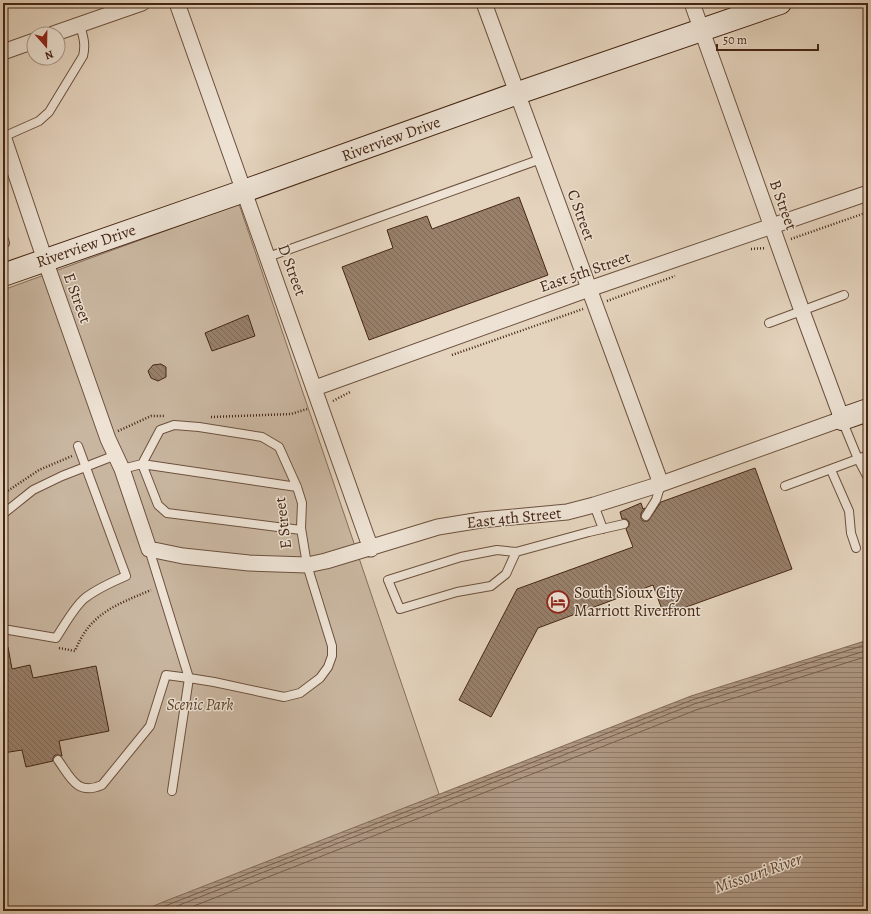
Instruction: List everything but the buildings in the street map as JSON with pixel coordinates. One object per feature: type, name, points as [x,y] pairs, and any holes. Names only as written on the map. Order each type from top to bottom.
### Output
[{"type":"main road","name":"Riverview Drive","points":[[3,275],[518,93],[780,3]]},
{"type":"main road","name":"East 4th Street","points":[[842,419],[868,410]]},
{"type":"street","points":[[66,29],[142,3]]},
{"type":"street","name":"D Street","points":[[177,3],[371,549]]},
{"type":"street","name":"C Street","points":[[484,3],[660,484]]},
{"type":"street","name":"B Street","points":[[692,3],[771,226],[842,419]]},
{"type":"street","points":[[3,52],[26,44]]},
{"type":"street","name":"E Street","points":[[3,136],[7,162],[45,260],[108,439],[122,469],[149,549]]},
{"type":"street","name":"East 5th Street","points":[[315,388],[589,289],[868,193]]},
{"type":"street","name":"East 4th Street","points":[[149,549],[183,556],[241,562],[307,565],[371,549],[438,528],[481,520],[567,512],[594,505],[660,484],[842,419]]},
{"type":"lane","points":[[3,136],[39,121],[48,112],[83,56],[85,48],[80,24]]},
{"type":"lane","points":[[268,257],[541,158]]},
{"type":"lane","points":[[3,238],[5,243],[3,244]]},
{"type":"lane","points":[[769,323],[844,295]]},
{"type":"lane","points":[[842,419],[858,459],[868,478]]},
{"type":"lane","name":"E Street","points":[[58,760],[72,781],[78,786],[84,789],[94,789],[102,785],[150,726],[166,675],[214,682],[284,697],[300,693],[320,678],[328,667],[332,656],[332,646],[307,565],[301,530],[302,503],[297,487],[279,447],[262,437],[199,427],[174,425],[160,430],[142,464]]},
{"type":"lane","points":[[3,630],[56,638],[85,598],[106,584],[126,576],[87,466],[78,446]]},
{"type":"lane","points":[[3,514],[34,490],[62,476],[116,455]]},
{"type":"lane","points":[[785,486],[868,455]]},
{"type":"lane","points":[[142,464],[158,505],[167,513],[301,530]]},
{"type":"lane","points":[[122,469],[142,464],[297,487]]},
{"type":"lane","points":[[831,470],[848,511],[851,533],[856,548]]},
{"type":"lane","points":[[646,516],[656,500],[660,484]]},
{"type":"lane","points":[[594,505],[603,529]]},
{"type":"lane","points":[[516,552],[506,574],[491,586],[457,592],[400,609],[388,580],[461,557],[497,550],[516,552],[624,524]]},
{"type":"lane","points":[[149,549],[189,678],[172,791]]},
{"type":"path","points":[[785,241],[868,212]]},
{"type":"path","points":[[53,647],[75,650],[80,639],[101,614],[114,606],[161,586]]},
{"type":"green space","name":"Scenic Park","points":[[239,204],[439,794],[242,911],[3,911],[3,290]]},
{"type":"water","name":"Missouri River","points":[[868,640],[868,911],[142,911],[691,696]]},
{"type":"place","name":"South Sioux City Marriott Riverfront","points":[[558,602]]}]
